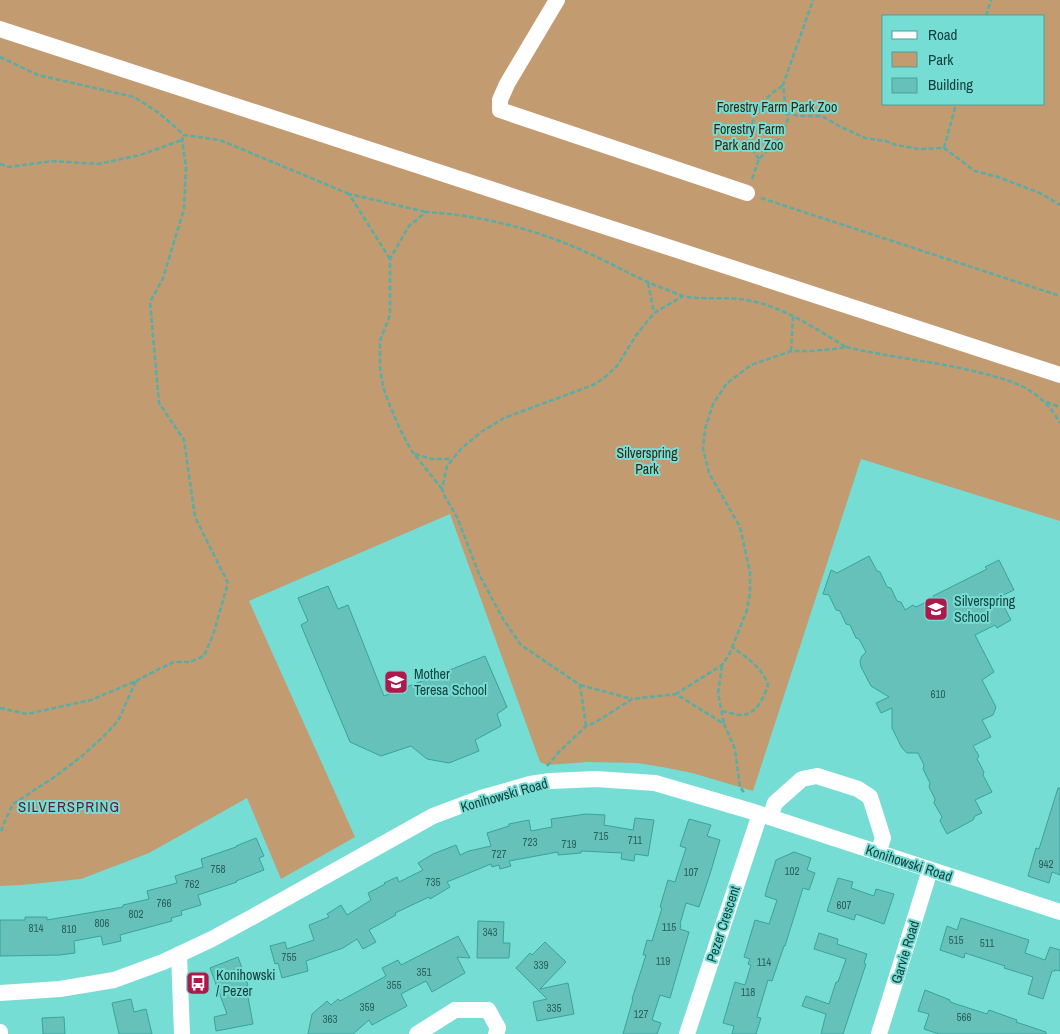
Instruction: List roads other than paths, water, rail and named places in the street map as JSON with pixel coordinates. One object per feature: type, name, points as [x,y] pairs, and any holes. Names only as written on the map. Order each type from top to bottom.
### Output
[{"type":"street","points":[[557,0],[507,84],[500,100],[500,110],[747,193]]},
{"type":"street","points":[[0,29],[1060,375]]},
{"type":"street","name":"Pezer Crescent","points":[[687,1034],[758,814],[775,803],[802,779],[817,776],[858,789],[870,797],[883,838],[878,853]]},
{"type":"street","name":"Konihowski Road","points":[[0,993],[60,989],[114,980],[164,962],[212,939],[433,816],[481,798],[530,784],[550,781],[596,778],[655,783],[758,814],[1060,912]]},
{"type":"street","name":"Garvie Road","points":[[879,1034],[930,870]]},
{"type":"street","points":[[179,954],[182,1034]]},
{"type":"street","points":[[417,1034],[455,1010],[488,1010],[498,1028],[496,1034]]},
{"type":"place","name":"Silverspring School","points":[[936,609]]},
{"type":"place","name":"Mother Teresa School","points":[[396,682]]},
{"type":"place","name":"Konihowski / Pezer","points":[[198,983]]},
{"type":"district","name":"SILVERSPRING","points":[[69,806]]},
{"type":"park label","name":"Forestry Farm Park Zoo","points":[[777,107]]},
{"type":"park label","name":"Forestry Farm Park and Zoo","points":[[749,138]]},
{"type":"park label","name":"Silverspring Park","points":[[647,462]]}]
